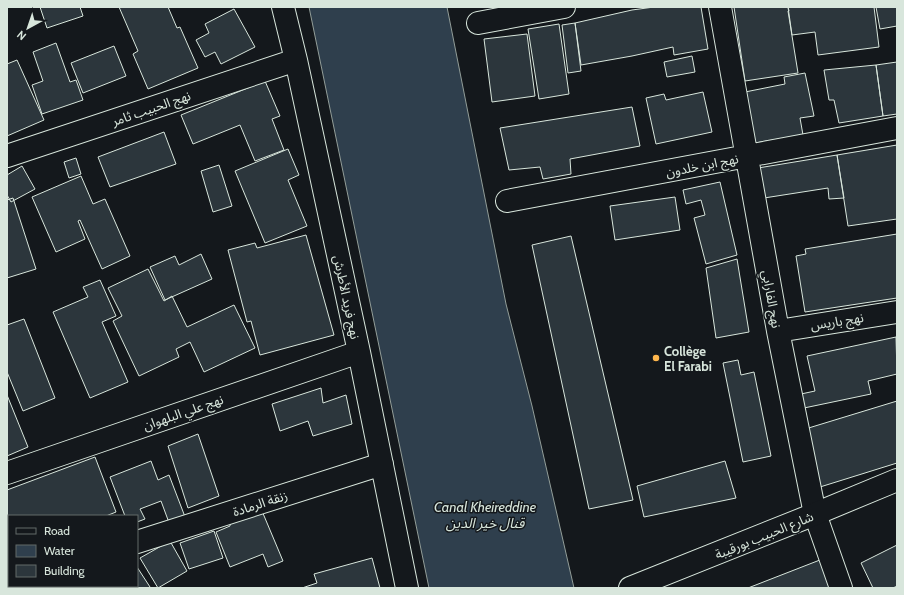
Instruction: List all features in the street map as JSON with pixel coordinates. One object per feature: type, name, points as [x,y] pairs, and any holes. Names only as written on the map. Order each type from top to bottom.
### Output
[{"type":"street","name":"نهج فريد الأطرش","points":[[283,7],[296,60],[359,352],[408,588]]},
{"type":"street","points":[[478,23],[564,7]]},
{"type":"street","name":"نهج الفارابي","points":[[720,7],[778,331],[815,514],[840,588]]},
{"type":"street","name":"نهج الحبيب ثامر","points":[[7,156],[296,60]]},
{"type":"street","name":"نهج ابن خلدون","points":[[507,201],[897,128]]},
{"type":"street","name":"نهج باريس","points":[[778,331],[897,312]]},
{"type":"street","name":"نهج علي البلهوان","points":[[7,473],[359,352]]},
{"type":"street","name":"زنقة الرمادة","points":[[138,542],[382,464]]},
{"type":"street","name":"شارع الحبيب بورقيبة","points":[[630,588],[897,480]]},
{"type":"water","name":"Canal Kheireddine قنال خير الدين","points":[[309,7],[447,7],[506,304],[532,406],[574,588],[429,588]]},
{"type":"building","points":[[40,7],[80,7],[83,16],[47,28]]},
{"type":"building","points":[[119,7],[168,7],[177,28],[180,27],[198,68],[148,89],[133,54],[138,51]]},
{"type":"building","points":[[654,7],[701,7],[708,49],[674,55],[673,47],[581,65],[575,23],[632,10]]},
{"type":"building","points":[[734,7],[788,7],[798,73],[745,81]]},
{"type":"building","points":[[788,7],[874,7],[879,47],[818,55],[815,32],[792,35]]},
{"type":"building","points":[[876,7],[897,7],[897,26],[880,29]]},
{"type":"building","points":[[234,9],[255,47],[221,64],[215,52],[205,57],[196,40],[209,33],[205,24]]},
{"type":"building","points":[[575,23],[581,71],[568,73],[562,25]]},
{"type":"building","points":[[559,24],[569,94],[539,99],[528,29]]},
{"type":"building","points":[[527,34],[535,96],[492,102],[484,39]]},
{"type":"building","points":[[56,43],[70,82],[76,80],[83,100],[42,114],[32,85],[43,81],[33,52]]},
{"type":"building","points":[[114,46],[126,76],[83,93],[71,63]]},
{"type":"building","points":[[692,56],[695,72],[667,77],[664,62]]},
{"type":"building","points":[[17,60],[44,120],[7,136],[7,64]]},
{"type":"building","points":[[897,62],[897,114],[883,116],[876,65]]},
{"type":"building","points":[[876,65],[883,116],[839,123],[834,100],[829,100],[824,70]]},
{"type":"building","points":[[805,73],[814,116],[800,118],[803,135],[755,143],[745,92],[785,84],[784,77]]},
{"type":"building","points":[[265,81],[280,116],[272,119],[284,150],[255,161],[240,125],[193,144],[181,115]]},
{"type":"building","points":[[703,92],[712,132],[656,144],[646,98],[664,94],[666,100]]},
{"type":"building","points":[[632,107],[640,146],[570,159],[571,174],[543,179],[540,167],[509,170],[500,128]]},
{"type":"building","points":[[164,132],[176,164],[110,187],[98,157]]},
{"type":"building","points":[[897,145],[897,219],[848,226],[837,155]]},
{"type":"building","points":[[288,149],[299,175],[288,180],[307,226],[265,243],[235,171]]},
{"type":"building","points":[[837,155],[844,198],[829,199],[828,188],[764,198],[758,168]]},
{"type":"building","points":[[76,158],[81,174],[69,178],[64,162]]},
{"type":"building","points":[[219,165],[232,206],[213,212],[201,171]]},
{"type":"building","points":[[22,166],[35,189],[11,202],[7,195],[7,175]]},
{"type":"building","points":[[81,176],[93,204],[105,199],[130,256],[102,269],[80,220],[78,221],[85,239],[56,252],[32,197]]},
{"type":"building","points":[[720,182],[737,255],[706,264],[694,218],[705,215],[701,200],[686,204],[683,190]]},
{"type":"building","points":[[675,197],[680,230],[615,240],[610,206]]},
{"type":"building","points":[[13,198],[36,269],[7,278],[7,200]]},
{"type":"building","points":[[897,234],[897,298],[805,312],[796,256],[806,254],[805,249]]},
{"type":"building","points":[[306,235],[334,335],[260,355],[251,321],[247,322],[228,250],[255,243],[257,248]]},
{"type":"building","points":[[571,236],[633,500],[589,509],[532,245]]},
{"type":"building","points":[[201,254],[212,279],[165,300],[150,267],[175,256],[179,265]]},
{"type":"building","points":[[737,259],[749,332],[716,338],[706,268]]},
{"type":"building","points":[[148,269],[164,301],[172,296],[187,327],[234,305],[255,348],[204,372],[190,342],[176,349],[179,357],[139,376],[113,321],[122,316],[108,288]]},
{"type":"building","points":[[100,280],[116,316],[102,322],[128,382],[90,398],[53,312],[88,297],[83,287]]},
{"type":"building","points":[[24,319],[55,398],[23,411],[7,372],[7,325]]},
{"type":"building","points":[[896,337],[897,374],[868,381],[871,394],[804,408],[801,394],[815,391],[807,356]]},
{"type":"building","points":[[738,360],[741,375],[754,372],[771,456],[743,462],[723,363]]},
{"type":"building","points":[[321,388],[323,403],[346,395],[352,424],[313,436],[308,421],[280,431],[272,404]]},
{"type":"building","points":[[7,395],[28,447],[7,456]]},
{"type":"building","points":[[897,401],[897,463],[820,487],[802,430]]},
{"type":"building","points":[[198,434],[219,496],[188,508],[168,446]]},
{"type":"building","points":[[95,457],[116,512],[108,515],[8,515],[7,553],[7,490]]},
{"type":"building","points":[[151,461],[158,480],[169,475],[187,522],[171,528],[161,501],[140,509],[145,519],[138,522],[138,515],[125,515],[110,477]]},
{"type":"building","points":[[725,461],[736,498],[644,517],[637,486]]},
{"type":"building","points":[[262,511],[283,561],[268,567],[263,554],[230,567],[216,532],[230,526],[230,524]]},
{"type":"building","points":[[214,531],[223,558],[189,569],[180,543]]},
{"type":"building","points":[[170,541],[187,571],[158,588],[140,558]]},
{"type":"building","points":[[897,545],[897,586],[893,588],[873,588],[861,563]]},
{"type":"building","points":[[372,558],[380,588],[302,588],[317,583],[314,574]]},
{"type":"building","points":[[825,558],[836,588],[748,588]]},
{"type":"building","points":[[138,569],[150,587],[130,588],[138,587]]},
{"type":"building","points":[[14,587],[73,587],[73,588]]},
{"type":"building","points":[[130,587],[131,588],[73,588]]},
{"type":"place","name":"Collège El Farabi","points":[[656,358]]}]
